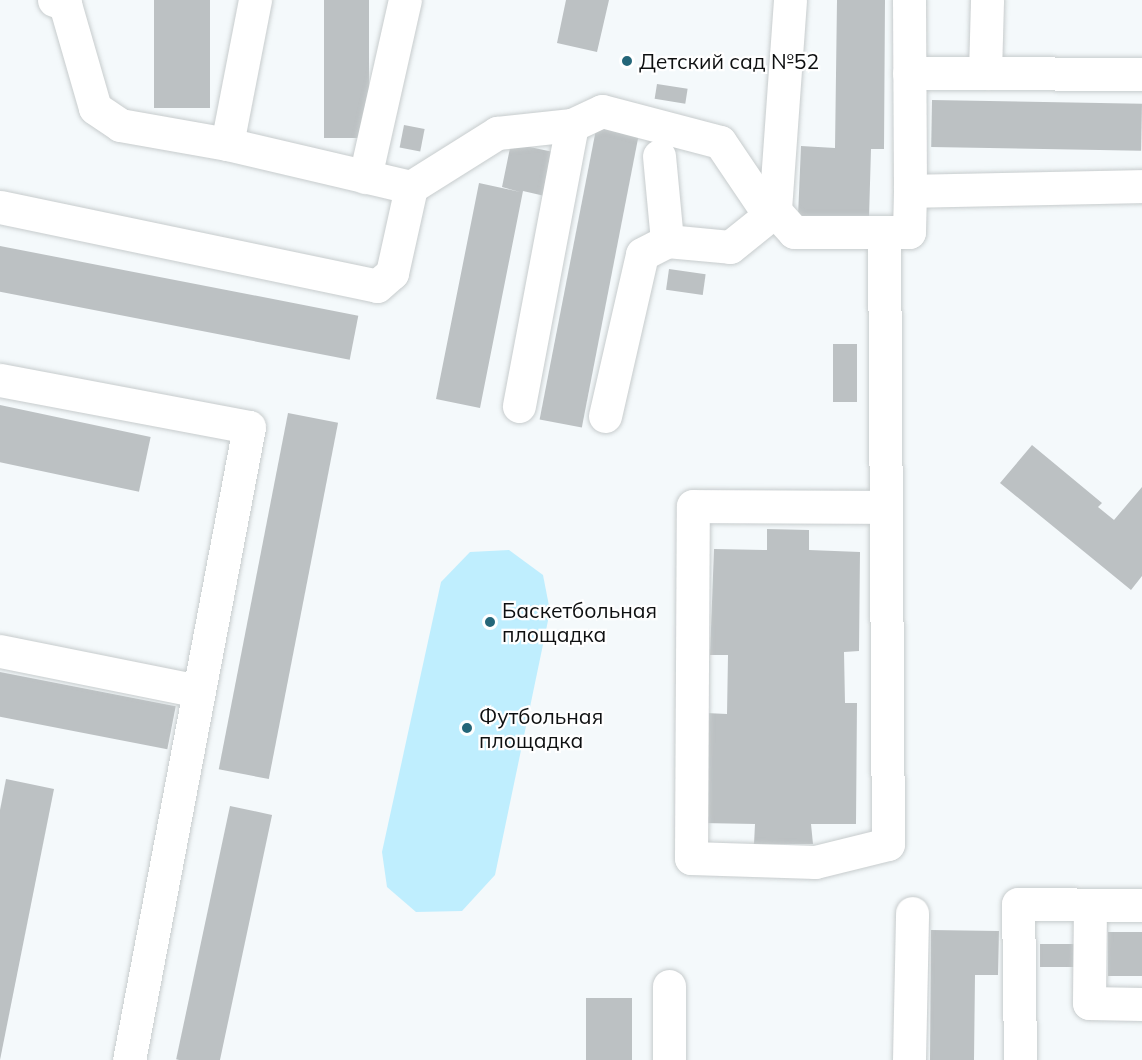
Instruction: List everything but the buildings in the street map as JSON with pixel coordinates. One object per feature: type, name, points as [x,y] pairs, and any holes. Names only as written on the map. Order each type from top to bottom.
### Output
[{"type":"lane","points":[[227,144],[255,0]]},
{"type":"lane","points":[[365,177],[405,0]]},
{"type":"lane","points":[[605,417],[642,254],[667,241],[730,247],[772,214],[790,0]]},
{"type":"lane","points":[[61,1],[95,108],[120,125],[227,144],[411,187],[497,133],[572,125],[602,111],[720,142],[772,214],[794,232],[909,232],[909,0]]},
{"type":"lane","points":[[985,73],[987,0]]},
{"type":"lane","points":[[909,73],[1142,74]]},
{"type":"lane","points":[[519,406],[572,125]]},
{"type":"lane","points":[[659,156],[667,241]]},
{"type":"lane","points":[[910,191],[1142,186]]},
{"type":"lane","points":[[0,207],[376,286],[392,273],[411,187]]},
{"type":"lane","points":[[884,232],[886,507],[888,844],[815,862],[691,858],[693,506],[886,507]]},
{"type":"lane","points":[[0,380],[249,428],[129,1060]]},
{"type":"lane","points":[[0,651],[198,691]]},
{"type":"lane","points":[[1020,1060],[1018,904],[1142,905]]},
{"type":"lane","points":[[1090,905],[1089,1003],[1142,1004]]},
{"type":"lane","points":[[909,1060],[912,913]]},
{"type":"lane","points":[[669,986],[669,1060]]},
{"type":"shaded area","points":[[509,550],[543,575],[550,611],[495,875],[462,911],[416,912],[387,887],[382,852],[441,582],[470,552]]},
{"type":"place","name":"Детский сад №52","points":[[627,61]]},
{"type":"place","name":"Баскетбольная площадка","points":[[490,622]]},
{"type":"place","name":"Футбольная площадка","points":[[467,728]]}]
